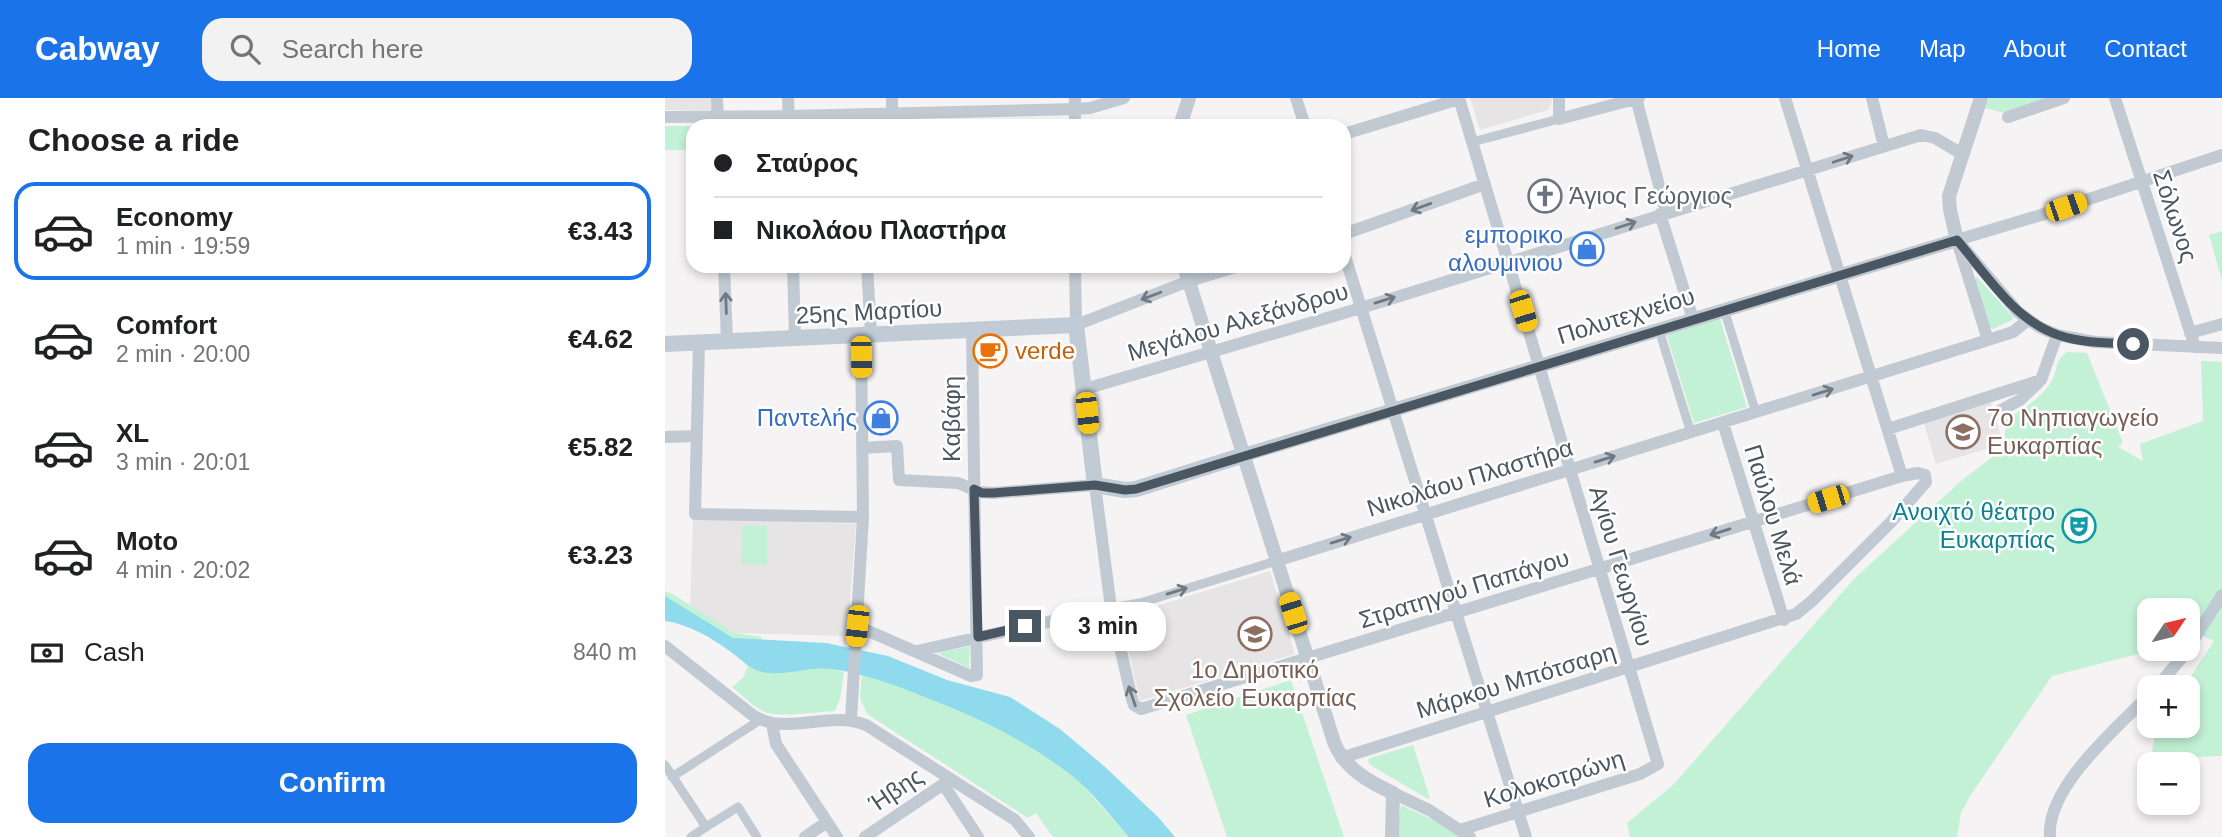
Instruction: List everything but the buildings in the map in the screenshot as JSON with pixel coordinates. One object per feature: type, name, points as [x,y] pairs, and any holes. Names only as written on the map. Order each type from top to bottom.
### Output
[{"type":"main road","name":"25ης Μαρτίου","points":[[665,344],[1076,325]]},
{"type":"main road","points":[[1076,325],[1095,485]]},
{"type":"main road","name":"Πολυτεχνείου","points":[[1095,485],[1136,489],[1244,456]]},
{"type":"street","points":[[717,98],[718,119]]},
{"type":"street","points":[[788,98],[789,119]]},
{"type":"street","points":[[892,98],[892,113]]},
{"type":"street","points":[[983,98],[983,112]]},
{"type":"street","points":[[864,119],[892,113],[983,112],[1075,104],[1090,108],[1124,98]]},
{"type":"street","points":[[1182,119],[1189,98]]},
{"type":"street","points":[[1296,98],[1303,119]]},
{"type":"street","points":[[1559,98],[1559,119]]},
{"type":"street","points":[[1472,142],[1637,98],[1663,213],[1693,319]]},
{"type":"street","points":[[1784,620],[1812,601],[1891,522],[1926,482],[1925,475],[1921,473],[1902,476],[1785,98]]},
{"type":"street","points":[[1872,98],[1884,146]]},
{"type":"street","points":[[1981,98],[1949,201],[1957,240],[1988,340]]},
{"type":"street","points":[[2008,117],[2064,98]]},
{"type":"street","name":"Σόλωνος","points":[[2115,98],[2195,346]]},
{"type":"street","points":[[1351,132],[1459,99]]},
{"type":"street","name":"Αγίου Γεωργίου","points":[[1459,99],[1658,764]]},
{"type":"street","points":[[952,112],[952,119]]},
{"type":"street","points":[[665,117],[686,119]]},
{"type":"street","name":"Μεγάλου Αλεξάνδρου","points":[[1085,389],[1361,308],[1884,146],[1926,135],[1962,154]]},
{"type":"street","name":"Πολυτεχνείου","points":[[1244,456],[2041,215],[2222,155]]},
{"type":"street","points":[[1351,232],[1485,184]]},
{"type":"street","points":[[1957,240],[2013,306],[2028,320],[2057,335],[2095,342],[2222,348]]},
{"type":"street","points":[[724,273],[727,341]]},
{"type":"street","points":[[793,273],[795,338]]},
{"type":"street","points":[[851,720],[863,517],[867,273]]},
{"type":"street","points":[[1075,273],[1076,325],[1216,273]]},
{"type":"street","points":[[1186,273],[1333,742],[1341,758],[1362,776],[1429,810],[1465,833]]},
{"type":"street","points":[[1350,273],[1526,837]]},
{"type":"street","name":"Παύλου Μελά","points":[[1724,309],[1756,412]]},
{"type":"street","name":"Νικολάου Πλαστήρα","points":[[916,651],[1140,603],[1872,377],[2013,332],[2028,320]]},
{"type":"street","points":[[2190,334],[2222,324]]},
{"type":"street","name":"Καβάφη","points":[[916,651],[976,676],[978,637],[972,330]]},
{"type":"street","points":[[1659,330],[1691,433]]},
{"type":"street","points":[[2001,410],[2032,392],[2041,380],[2057,335]]},
{"type":"street","points":[[699,342],[695,514],[863,517]]},
{"type":"street","points":[[1888,429],[2041,380]]},
{"type":"street","name":"Παύλου Μελά","points":[[1723,423],[1784,620]]},
{"type":"street","points":[[665,437],[697,436]]},
{"type":"street","name":"Πολυτεχνείου","points":[[863,447],[897,446],[899,480],[958,483],[982,493],[1095,485]]},
{"type":"street","name":"Στρατηγού Παπάγου","points":[[1111,608],[1132,699],[1134,705],[1141,709],[1902,476]]},
{"type":"street","points":[[1095,485],[1111,608]]},
{"type":"street","points":[[2167,675],[2184,655],[2222,595]]},
{"type":"street","name":"Μάρκου Μπότσαρη","points":[[1341,758],[1784,620]]},
{"type":"street","points":[[857,626],[916,651]]},
{"type":"street","points":[[665,646],[766,722],[776,744],[837,837]]},
{"type":"street","points":[[2050,837],[2050,822],[2054,809],[2066,787],[2099,746],[2137,707]]},
{"type":"street","points":[[672,777],[766,722],[851,720],[871,727],[947,781],[1016,820],[1029,837]]},
{"type":"street","name":"Κολοκοτρώνη","points":[[1465,833],[1517,812],[1640,774],[1658,764]]},
{"type":"street","points":[[665,765],[706,827]]},
{"type":"street","points":[[947,781],[978,837]]},
{"type":"street","name":"Ήβης","points":[[865,837],[947,781]]},
{"type":"street","points":[[1392,837],[1393,793]]},
{"type":"street","points":[[691,837],[738,807],[757,837]]},
{"type":"street","points":[[805,837],[827,822]]},
{"type":"shaded area","points":[[665,98],[714,98],[715,110],[665,110]]},
{"type":"shaded area","points":[[1470,98],[1551,98],[1552,102],[1548,110],[1480,130]]},
{"type":"shaded area","name":"7ο Νηπιαγωγείο Ευκαρπίας","points":[[1990,400],[2003,444],[1936,464],[1923,420]]},
{"type":"shaded area","points":[[693,518],[856,524],[847,636],[735,633],[690,605]]},
{"type":"shaded area","points":[[1270,571],[1295,654],[1140,701],[1121,617]]},
{"type":"green space","points":[[1989,98],[2058,98],[2008,114],[1985,108]]},
{"type":"green space","points":[[665,126],[686,126],[686,150],[665,150]]},
{"type":"green space","points":[[2222,231],[2222,280],[2209,235]]},
{"type":"green space","points":[[1977,277],[2013,317],[2012,320],[1993,329],[1989,326],[1974,279]]},
{"type":"green space","points":[[1719,316],[1747,407],[1694,423],[1666,333]]},
{"type":"green space","points":[[2067,352],[2087,353],[2122,440],[2118,447],[2143,461],[2140,444],[2203,421],[2201,361],[2222,362],[2222,756],[2200,757],[2200,752],[2152,751],[2155,738],[2200,738],[2200,675],[2192,675],[2214,641],[2200,635],[2200,598],[2137,598],[2137,654],[2052,676],[1970,796],[1961,813],[1957,837],[1630,837],[1627,823],[1673,785],[1854,579],[1961,481],[2004,448],[2006,420],[2032,403],[2043,392],[2052,380],[2060,359]]},
{"type":"green space","points":[[742,526],[767,526],[767,565],[741,564]]},
{"type":"green space","points":[[665,591],[735,633],[762,637],[767,672],[829,668],[844,672],[840,699],[835,711],[775,714],[754,706],[732,687],[743,678],[748,666],[709,638],[688,627],[665,621]]},
{"type":"green space","points":[[970,646],[969,668],[939,654],[940,652]]},
{"type":"green space","points":[[863,660],[1036,733],[1129,837],[1053,837],[1036,813],[1028,818],[867,714],[860,698]]},
{"type":"green space","points":[[1291,680],[1344,837],[1227,837],[1186,715]]},
{"type":"green space","points":[[1413,745],[1430,798],[1428,799],[1370,765],[1368,761],[1370,758]]},
{"type":"green space","points":[[1401,805],[1450,828],[1460,837],[1396,837]]},
{"type":"water","points":[[665,596],[733,638],[826,643],[888,656],[947,680],[1010,697],[1060,729],[1104,766],[1158,817],[1175,837],[1129,837],[1087,789],[1054,762],[999,730],[942,704],[889,683],[843,671],[823,668],[779,673],[757,671],[700,632],[665,621]]},
{"type":"place","name":"Άγιος Γεώργιος","points":[[1545,196]]},
{"type":"place","name":"εμπορικο αλουμινιου","points":[[1587,249]]},
{"type":"place","name":"verde","points":[[990,351]]},
{"type":"place","name":"Παντελής","points":[[881,418]]},
{"type":"place","name":"7ο Νηπιαγωγείο Ευκαρπίας","points":[[1963,432]]},
{"type":"place","name":"Ανοιχτό θέατρο Ευκαρπίας","points":[[2079,526]]},
{"type":"place","name":"1ο Δημοτικό Σχολείο Ευκαρπίας","points":[[1255,634]]},
{"type":"route","points":[[1025,626],[978,637],[974,489],[982,493],[993,493],[1095,485],[1136,489],[1957,240],[2013,306],[2039,327],[2068,338],[2133,344]]}]
